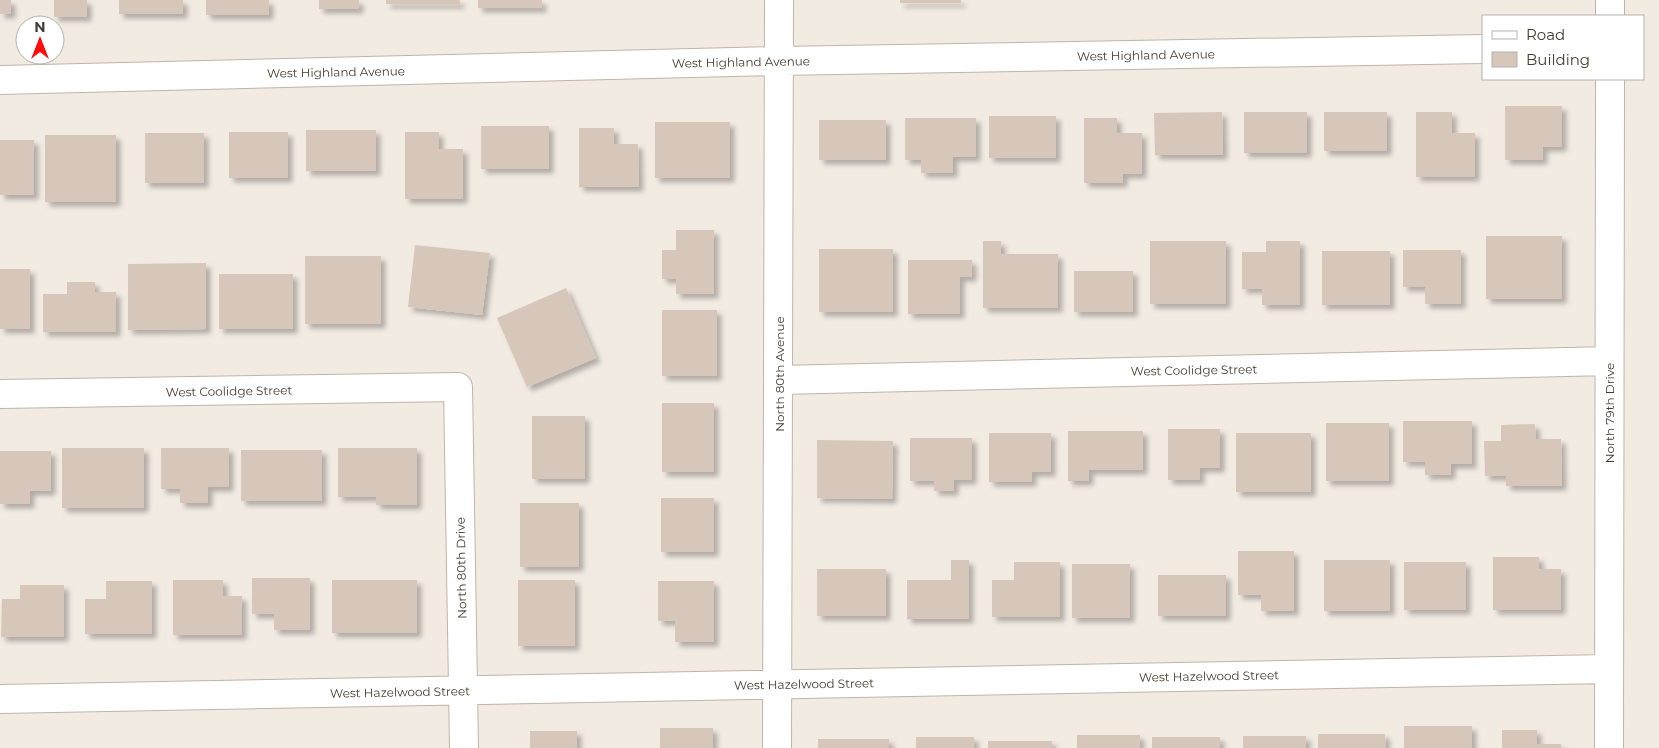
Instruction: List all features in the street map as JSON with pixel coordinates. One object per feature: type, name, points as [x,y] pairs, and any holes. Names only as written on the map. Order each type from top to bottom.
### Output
[{"type":"street","name":"North 80th Avenue","points":[[777,748],[779,0]]},
{"type":"street","points":[[1610,0],[1610,15]]},
{"type":"street","name":"West Highland Avenue","points":[[0,80],[779,62],[1482,49]]},
{"type":"street","name":"North 79th Drive","points":[[1609,748],[1610,80]]},
{"type":"street","name":"West Coolidge Street","points":[[779,380],[1609,361]]},
{"type":"street","name":"West Coolidge Street","points":[[0,394],[458,388]]},
{"type":"street","name":"North 80th Drive","points":[[458,388],[464,748]]},
{"type":"street","name":"West Hazelwood Street","points":[[0,699],[1609,669]]},
{"type":"building","points":[[0,0],[11,0],[11,14],[0,14]]},
{"type":"building","points":[[54,0],[87,0],[87,17],[54,15]]},
{"type":"building","points":[[119,0],[183,0],[183,14],[119,14]]},
{"type":"building","points":[[206,0],[269,0],[269,15],[206,15]]},
{"type":"building","points":[[319,0],[359,0],[359,9],[319,9]]},
{"type":"building","points":[[386,0],[460,0],[460,4],[386,4]]},
{"type":"building","points":[[478,0],[542,0],[542,8],[478,8]]},
{"type":"building","points":[[900,0],[961,0],[961,3],[900,3]]},
{"type":"building","points":[[1505,106],[1562,106],[1562,147],[1543,147],[1543,160],[1505,160]]},
{"type":"building","points":[[1222,112],[1223,155],[1155,155],[1154,113]]},
{"type":"building","points":[[1244,112],[1307,112],[1307,153],[1244,153]]},
{"type":"building","points":[[1324,112],[1387,112],[1387,151],[1324,151]]},
{"type":"building","points":[[1416,112],[1452,112],[1452,133],[1475,133],[1475,177],[1416,177]]},
{"type":"building","points":[[989,116],[1056,116],[1056,158],[989,158]]},
{"type":"building","points":[[905,118],[976,118],[976,157],[953,157],[953,173],[921,173],[921,160],[905,160]]},
{"type":"building","points":[[1084,118],[1117,118],[1117,133],[1142,133],[1142,174],[1123,174],[1123,183],[1084,183]]},
{"type":"building","points":[[819,120],[886,120],[886,160],[819,160]]},
{"type":"building","points":[[655,122],[730,122],[730,178],[655,178]]},
{"type":"building","points":[[481,126],[549,126],[549,169],[481,169]]},
{"type":"building","points":[[579,128],[614,128],[614,144],[638,144],[639,187],[579,187]]},
{"type":"building","points":[[306,130],[376,130],[376,171],[306,171]]},
{"type":"building","points":[[229,132],[288,132],[288,178],[229,178]]},
{"type":"building","points":[[405,132],[439,132],[439,149],[463,149],[463,199],[405,199]]},
{"type":"building","points":[[145,133],[204,133],[204,183],[145,183]]},
{"type":"building","points":[[45,135],[116,135],[116,202],[45,202]]},
{"type":"building","points":[[0,140],[34,140],[34,195],[0,195]]},
{"type":"building","points":[[676,230],[714,230],[714,294],[676,294],[676,279],[662,279],[662,250],[676,250]]},
{"type":"building","points":[[1486,236],[1562,236],[1562,299],[1486,299]]},
{"type":"building","points":[[983,241],[1001,241],[1001,254],[1058,254],[1058,308],[983,308]]},
{"type":"building","points":[[1150,241],[1226,241],[1226,304],[1150,304]]},
{"type":"building","points":[[1266,241],[1300,241],[1300,305],[1262,305],[1262,289],[1242,289],[1242,252],[1266,252]]},
{"type":"building","points":[[415,245],[490,253],[482,315],[408,307]]},
{"type":"building","points":[[819,249],[893,249],[893,312],[819,312]]},
{"type":"building","points":[[1403,250],[1461,250],[1461,304],[1425,304],[1425,287],[1403,287]]},
{"type":"building","points":[[1322,251],[1390,251],[1390,305],[1322,305]]},
{"type":"building","points":[[305,256],[381,256],[381,324],[305,324]]},
{"type":"building","points":[[908,260],[972,260],[972,277],[960,277],[960,314],[908,314]]},
{"type":"building","points":[[206,263],[206,329],[128,330],[128,264]]},
{"type":"building","points":[[0,269],[30,269],[30,329],[0,329]]},
{"type":"building","points":[[1074,271],[1133,271],[1133,312],[1074,312]]},
{"type":"building","points":[[219,274],[293,274],[293,329],[219,329]]},
{"type":"building","points":[[67,282],[95,282],[95,292],[116,292],[116,332],[43,332],[43,294],[67,294]]},
{"type":"building","points":[[566,288],[596,358],[527,387],[497,318]]},
{"type":"building","points":[[662,310],[717,310],[717,376],[662,376]]},
{"type":"building","points":[[662,403],[714,403],[714,472],[662,472]]},
{"type":"building","points":[[532,416],[585,416],[585,479],[532,479]]},
{"type":"building","points":[[1403,421],[1472,421],[1472,464],[1451,464],[1451,475],[1425,475],[1425,462],[1403,462]]},
{"type":"building","points":[[1326,423],[1389,423],[1389,481],[1326,481]]},
{"type":"building","points":[[1535,424],[1536,439],[1561,439],[1562,486],[1506,486],[1506,476],[1485,476],[1484,441],[1501,441],[1501,425]]},
{"type":"building","points":[[1168,429],[1220,429],[1220,468],[1200,468],[1200,480],[1168,480]]},
{"type":"building","points":[[1068,431],[1143,431],[1143,470],[1089,470],[1089,481],[1068,481]]},
{"type":"building","points":[[989,433],[1051,433],[1051,472],[1032,472],[1032,482],[989,482]]},
{"type":"building","points":[[1236,433],[1311,433],[1311,492],[1236,492]]},
{"type":"building","points":[[910,438],[972,438],[972,480],[954,480],[954,491],[934,491],[934,481],[910,481]]},
{"type":"building","points":[[817,440],[893,441],[892,499],[817,498]]},
{"type":"building","points":[[62,448],[144,448],[144,508],[62,508]]},
{"type":"building","points":[[161,448],[229,448],[229,487],[208,487],[208,503],[180,503],[180,489],[161,489]]},
{"type":"building","points":[[338,448],[417,448],[417,505],[376,505],[376,497],[338,497]]},
{"type":"building","points":[[241,450],[322,450],[322,501],[241,501]]},
{"type":"building","points":[[0,451],[51,451],[51,491],[30,491],[30,504],[0,504]]},
{"type":"building","points":[[661,498],[714,498],[714,552],[661,552]]},
{"type":"building","points":[[520,503],[579,503],[579,567],[520,567]]},
{"type":"building","points":[[1238,551],[1294,551],[1294,611],[1261,611],[1261,595],[1238,595]]},
{"type":"building","points":[[1493,557],[1539,557],[1539,569],[1561,569],[1561,610],[1493,610]]},
{"type":"building","points":[[951,560],[969,560],[969,619],[907,619],[907,580],[951,580]]},
{"type":"building","points":[[1324,560],[1390,560],[1390,611],[1324,611]]},
{"type":"building","points":[[1014,562],[1060,562],[1060,617],[992,617],[992,580],[1014,580]]},
{"type":"building","points":[[1404,562],[1466,562],[1466,610],[1404,610]]},
{"type":"building","points":[[1072,564],[1130,564],[1130,618],[1072,618]]},
{"type":"building","points":[[817,569],[886,569],[886,616],[817,616]]},
{"type":"building","points":[[1158,575],[1226,575],[1226,616],[1158,616]]},
{"type":"building","points":[[252,578],[310,578],[310,630],[274,630],[274,614],[252,614]]},
{"type":"building","points":[[173,580],[223,580],[223,596],[242,596],[242,635],[173,635]]},
{"type":"building","points":[[332,580],[417,580],[417,633],[332,633]]},
{"type":"building","points":[[518,580],[575,580],[575,646],[518,646]]},
{"type":"building","points":[[106,581],[152,581],[152,634],[85,634],[85,599],[106,599]]},
{"type":"building","points":[[658,581],[714,581],[714,642],[675,642],[675,621],[658,621]]},
{"type":"building","points":[[20,585],[64,585],[64,637],[1,637],[2,599],[20,599]]},
{"type":"building","points":[[1404,726],[1472,726],[1472,748],[1404,748]]},
{"type":"building","points":[[660,728],[713,728],[713,748],[660,748]]},
{"type":"building","points":[[1502,730],[1537,730],[1537,744],[1561,744],[1561,748],[1502,748]]},
{"type":"building","points":[[530,731],[577,731],[577,748],[530,748]]},
{"type":"building","points":[[1318,734],[1385,734],[1386,748],[1318,748]]},
{"type":"building","points":[[1077,735],[1140,735],[1140,748],[1077,748]]},
{"type":"building","points":[[1243,736],[1306,736],[1306,748],[1243,748]]},
{"type":"building","points":[[916,737],[974,737],[974,748],[916,748]]},
{"type":"building","points":[[1152,737],[1220,737],[1220,748],[1152,748]]},
{"type":"building","points":[[818,739],[889,739],[889,748],[818,748]]},
{"type":"building","points":[[988,741],[1052,741],[1052,748],[988,748]]}]
